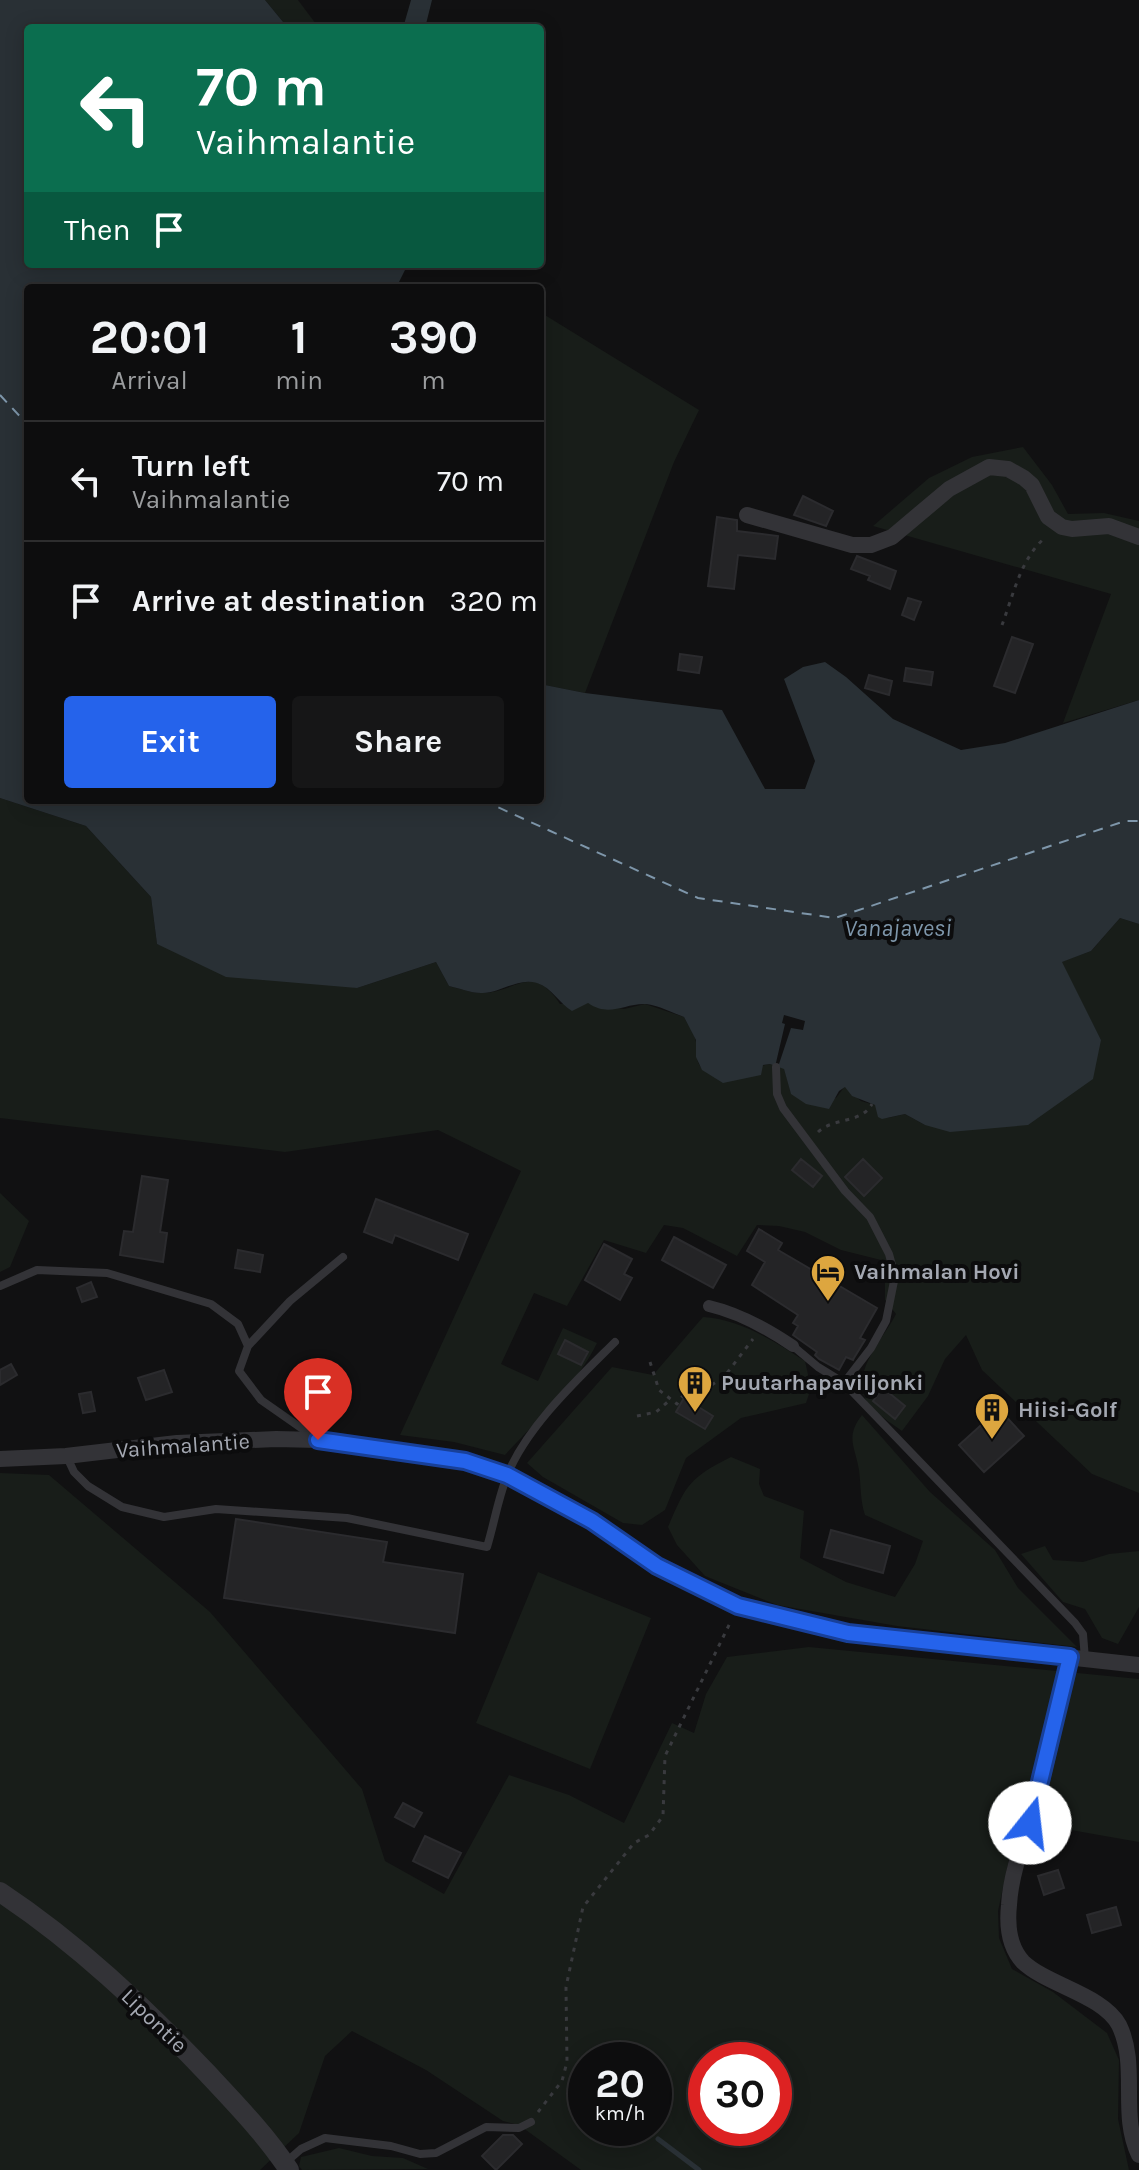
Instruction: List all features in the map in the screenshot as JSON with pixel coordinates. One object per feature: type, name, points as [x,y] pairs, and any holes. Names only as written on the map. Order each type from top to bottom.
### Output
[{"type":"street","points":[[747,515],[852,545],[871,545],[892,537],[949,489],[989,467],[1008,469],[1024,478],[1032,485],[1048,517],[1062,527],[1109,526],[1139,537]]},
{"type":"street","points":[[709,1306],[760,1326],[793,1346]]},
{"type":"street","name":"Vaihmalantie","points":[[0,1459],[66,1456],[177,1443],[318,1440],[465,1461],[507,1475],[592,1521],[657,1566],[738,1606],[848,1633],[1139,1665]]},
{"type":"street","points":[[1078,1658],[1013,1879],[1009,1928],[1013,1948],[1024,1963],[1083,1995],[1118,2023],[1131,2063],[1128,2093],[1132,2141],[1139,2155]]},
{"type":"street","name":"Lipontie","points":[[0,1892],[97,1965],[159,2023],[231,2098],[287,2167]]},
{"type":"lane","points":[[776,1067],[777,1094],[790,1119],[845,1191],[870,1217],[889,1254],[895,1276],[886,1321],[871,1348],[844,1383]]},
{"type":"lane","points":[[318,1440],[261,1400],[239,1371],[248,1346],[290,1301],[343,1257]]},
{"type":"lane","points":[[0,1286],[37,1270],[107,1273],[211,1304],[238,1324],[248,1346]]},
{"type":"lane","points":[[66,1456],[74,1472],[88,1486],[122,1507],[164,1517],[216,1509],[347,1518],[487,1547],[507,1475],[530,1437],[560,1399],[615,1342]]},
{"type":"lane","points":[[793,1346],[844,1383],[1075,1623],[1083,1634],[1078,1658]]},
{"type":"lane","points":[[287,2167],[301,2149],[325,2138],[391,2146],[420,2154],[436,2153],[486,2127],[519,2128],[531,2122]]},
{"type":"path","points":[[1002,625],[1031,552],[1043,539],[1062,527]]},
{"type":"path","points":[[807,1141],[824,1126],[860,1116],[872,1104]]},
{"type":"path","points":[[650,1362],[659,1390],[670,1400],[677,1404],[684,1394],[695,1400],[699,1393],[724,1377],[760,1326]]},
{"type":"path","points":[[637,1416],[656,1412],[670,1400]]},
{"type":"path","points":[[531,2122],[562,2081],[567,2062],[566,1987],[583,1907],[634,1843],[649,1835],[663,1816],[665,1756],[738,1606]]},
{"type":"shaded area","points":[[265,0],[298,0],[316,24],[285,24]]},
{"type":"shaded area","points":[[544,314],[699,410],[674,462],[585,693],[544,685]]},
{"type":"shaded area","points":[[1023,447],[1052,485],[1068,514],[1104,513],[1139,521],[1139,700],[1063,723],[1111,594],[873,526],[929,478],[972,457]]},
{"type":"shaded area","points":[[0,798],[86,826],[151,897],[157,944],[357,988],[436,962],[449,986],[473,992],[493,992],[531,982],[550,991],[560,1004],[588,1003],[624,1009],[645,1004],[684,1017],[695,1039],[700,1066],[713,1076],[770,1064],[784,1068],[791,1093],[836,1098],[845,1086],[861,1101],[875,1105],[888,1118],[905,1114],[925,1125],[1101,1040],[1061,962],[1091,951],[1120,918],[1139,924],[1139,1493],[1092,1474],[982,1370],[966,1335],[945,1359],[928,1396],[902,1431],[886,1420],[867,1401],[862,1385],[867,1364],[896,1314],[885,1300],[885,1261],[841,1250],[805,1232],[779,1226],[757,1225],[737,1256],[683,1228],[664,1225],[646,1253],[604,1240],[567,1306],[534,1293],[501,1364],[538,1381],[563,1328],[597,1343],[567,1388],[505,1455],[454,1442],[400,1435],[521,1171],[438,1130],[285,1152],[0,1118]]},
{"type":"shaded area","points":[[0,1193],[29,1221],[10,1267],[0,1272]]},
{"type":"shaded area","points":[[703,1317],[743,1327],[805,1361],[811,1388],[806,1403],[741,1418],[686,1458],[665,1510],[642,1525],[623,1523],[543,1477],[527,1463],[612,1367],[653,1375]]},
{"type":"shaded area","points":[[862,1415],[930,1492],[995,1550],[1018,1588],[1077,1647],[897,1626],[777,1605],[705,1576],[677,1545],[668,1527],[685,1492],[697,1477],[731,1457],[760,1469],[759,1484],[764,1496],[804,1511],[800,1558],[846,1582],[895,1597],[915,1564],[923,1541],[865,1515],[853,1442],[854,1430]]},
{"type":"shaded area","points":[[0,1473],[49,1475],[210,1612],[362,1789],[385,1861],[444,1894],[509,1775],[569,1795],[624,1823],[672,1723],[694,1733],[706,1694],[727,1657],[809,1647],[1139,1679],[1139,1842],[1048,1826],[1014,1836],[998,1911],[999,1938],[1012,1969],[1053,1992],[1107,2033],[1119,2060],[1118,2119],[1129,2170],[581,2170],[519,2125],[503,2121],[426,2070],[352,2031],[325,2056],[299,2133],[260,2170],[0,2170]]},
{"type":"shaded area","points":[[1045,1546],[1053,1560],[1083,1562],[1109,1554],[1139,1551],[1139,1607],[1118,1644],[1102,1638],[1085,1609],[1063,1602],[1021,1554]]},
{"type":"shaded area","points":[[538,1572],[651,1618],[590,1769],[476,1723]]},
{"type":"shaded area","points":[[339,2148],[372,2156],[403,2158],[428,2169],[302,2170],[299,2166],[301,2157]]},
{"type":"water","name":"Vanajavesi","points":[[0,0],[265,0],[285,24],[24,24],[24,268],[406,268],[398,284],[24,284],[24,804],[544,804],[544,685],[722,710],[765,789],[805,789],[815,761],[784,679],[803,667],[825,662],[893,719],[961,750],[1005,743],[1139,700],[1139,924],[1120,918],[1091,951],[1062,962],[1101,1040],[1093,1079],[1028,1125],[950,1132],[925,1125],[905,1114],[882,1119],[878,1117],[875,1105],[852,1096],[845,1087],[839,1091],[829,1109],[806,1104],[791,1094],[784,1069],[770,1064],[763,1065],[761,1075],[723,1083],[702,1070],[696,1057],[696,1040],[684,1017],[651,1005],[638,1004],[610,1010],[588,1003],[572,1011],[547,988],[530,982],[488,993],[473,992],[449,986],[436,962],[357,988],[226,977],[157,944],[151,897],[86,826],[0,798]]},
{"type":"water","points":[[411,0],[432,0],[426,24],[404,24]]},
{"type":"pier","points":[[784,1015],[805,1021],[803,1030],[791,1028],[778,1067],[775,1067],[785,1024],[782,1023]]},
{"type":"building","points":[[803,496],[833,511],[826,526],[794,515]]},
{"type":"building","points":[[717,517],[737,520],[737,531],[778,536],[775,559],[738,555],[734,589],[708,586]]},
{"type":"building","points":[[857,556],[896,571],[890,589],[868,580],[870,576],[851,569]]},
{"type":"building","points":[[908,598],[921,602],[914,620],[902,615]]},
{"type":"building","points":[[1012,637],[1033,644],[1015,693],[994,686]]},
{"type":"building","points":[[680,654],[702,657],[699,673],[678,670]]},
{"type":"building","points":[[906,668],[933,672],[931,685],[904,681]]},
{"type":"building","points":[[869,675],[892,681],[889,695],[865,688]]},
{"type":"building","points":[[801,1159],[822,1176],[813,1187],[792,1170]]},
{"type":"building","points":[[863,1159],[882,1178],[864,1196],[845,1177]]},
{"type":"building","points":[[142,1176],[168,1180],[160,1232],[167,1233],[163,1262],[120,1255],[124,1231],[133,1232]]},
{"type":"building","points":[[376,1199],[468,1234],[458,1260],[395,1235],[392,1243],[364,1232]]},
{"type":"building","name":"Vaihmalan Hovi","points":[[759,1229],[782,1243],[778,1250],[877,1308],[860,1338],[865,1340],[853,1360],[846,1357],[839,1370],[819,1359],[815,1355],[817,1352],[793,1335],[798,1326],[793,1323],[798,1315],[752,1285],[765,1262],[747,1251]]},
{"type":"building","points":[[674,1237],[726,1265],[713,1288],[662,1260]]},
{"type":"building","points":[[604,1244],[632,1259],[624,1274],[632,1278],[620,1300],[585,1280]]},
{"type":"building","points":[[238,1250],[263,1255],[260,1272],[235,1268]]},
{"type":"building","points":[[91,1282],[97,1297],[82,1302],[77,1288]]},
{"type":"building","points":[[565,1340],[588,1352],[581,1365],[558,1354]]},
{"type":"building","points":[[11,1364],[17,1375],[0,1385],[0,1370]]},
{"type":"building","points":[[164,1370],[172,1392],[146,1400],[138,1378]]},
{"type":"building","points":[[883,1388],[905,1406],[895,1419],[873,1401]]},
{"type":"building","points":[[91,1392],[95,1411],[83,1413],[79,1394]]},
{"type":"building","name":"Puutarhapaviljonki","points":[[684,1398],[713,1416],[705,1429],[676,1412]]},
{"type":"building","name":"Hiisi-Golf","points":[[999,1409],[1024,1436],[984,1472],[959,1445]]},
{"type":"building","points":[[236,1519],[387,1542],[383,1562],[463,1574],[455,1633],[224,1598]]},
{"type":"building","points":[[831,1530],[890,1546],[883,1573],[824,1557]]},
{"type":"building","points":[[403,1803],[422,1813],[414,1827],[395,1817]]},
{"type":"building","points":[[425,1836],[461,1853],[448,1878],[413,1861]]},
{"type":"building","points":[[1058,1870],[1064,1888],[1044,1895],[1038,1876]]},
{"type":"building","points":[[1116,1907],[1121,1925],[1092,1933],[1087,1915]]},
{"type":"building","points":[[503,2135],[513,2135],[522,2144],[496,2170],[482,2156]]},
{"type":"waterway","points":[[667,2146],[699,2170]]},
{"type":"ferry route","points":[[0,395],[24,421]]},
{"type":"ferry route","points":[[491,804],[698,898],[835,918],[1125,821],[1139,821]]},
{"type":"place","name":"Vaihmalan Hovi","points":[[828,1303]]},
{"type":"place","name":"Puutarhapaviljonki","points":[[695,1414]]},
{"type":"place","name":"Hiisi-Golf","points":[[992,1441]]},
{"type":"route","points":[[318,1440],[465,1461],[507,1475],[592,1521],[657,1566],[738,1606],[848,1633],[1070,1657],[1030,1823]]}]
